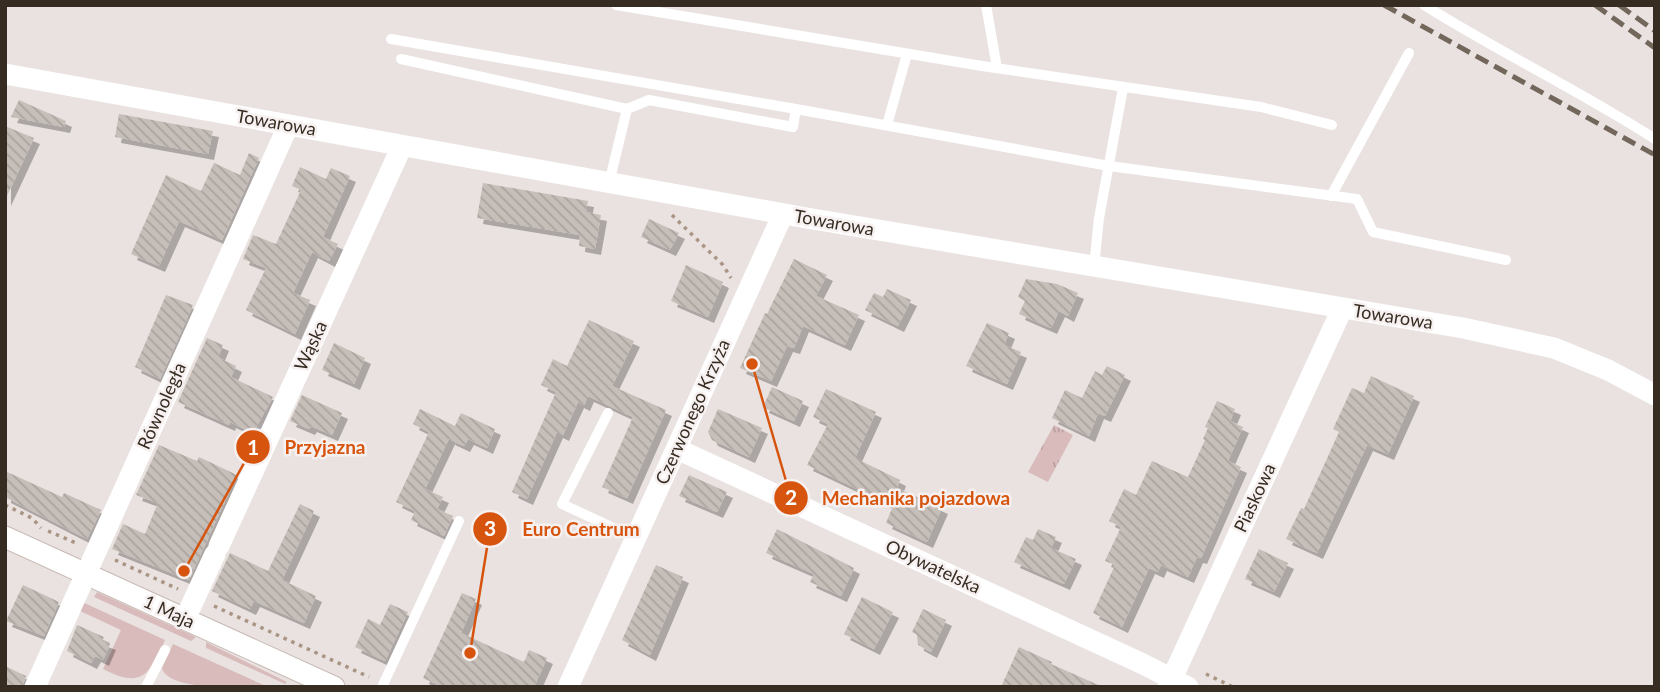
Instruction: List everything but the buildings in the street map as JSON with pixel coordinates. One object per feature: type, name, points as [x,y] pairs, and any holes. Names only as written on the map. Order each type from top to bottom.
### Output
[{"type":"street","name":"Towarowa","points":[[5,75],[783,214],[1462,328],[1554,348],[1608,370],[1655,395]]},
{"type":"street","name":"Równoległa","points":[[35,687],[288,126]]},
{"type":"street","name":"Wąska","points":[[185,619],[402,146]]},
{"type":"street","name":"Czerwonego Krzyża","points":[[568,687],[783,214]]},
{"type":"street","name":"Piaskowa","points":[[1183,681],[1342,309]]},
{"type":"street","name":"Obywatelska","points":[[677,449],[1183,681]]},
{"type":"street","name":"1 Maja","points":[[5,537],[185,619],[304,681],[334,687]]},
{"type":"lane","points":[[616,5],[907,54],[1261,107],[1332,125]]},
{"type":"lane","points":[[986,5],[997,68]]},
{"type":"lane","points":[[1424,5],[1482,41],[1610,110],[1655,139]]},
{"type":"lane","points":[[391,39],[1109,166],[1357,199],[1373,232],[1506,260]]},
{"type":"lane","points":[[1331,195],[1409,53]]},
{"type":"lane","points":[[887,125],[907,54]]},
{"type":"lane","points":[[401,59],[627,109],[649,100],[793,127],[796,109]]},
{"type":"lane","points":[[1094,267],[1099,218],[1123,88]]},
{"type":"lane","points":[[608,183],[627,109]]},
{"type":"lane","points":[[608,413],[562,503],[635,538]]},
{"type":"lane","points":[[382,687],[459,521]]},
{"type":"lane","points":[[146,687],[165,650]]},
{"type":"path","points":[[667,212],[723,265],[733,281]]},
{"type":"path","points":[[1183,681],[1233,687]]},
{"type":"green space","points":[[1054,425],[1073,435],[1048,482],[1028,472]]},
{"type":"green space","points":[[97,592],[196,637],[191,641],[94,597]]},
{"type":"green space","points":[[82,602],[165,640],[149,670],[136,678],[127,678],[103,669],[121,630],[78,610]]},
{"type":"green space","points":[[206,642],[287,682],[285,684],[206,648]]},
{"type":"green space","points":[[173,644],[268,687],[192,685],[178,681],[167,676],[162,668]]},
{"type":"railway","points":[[1384,5],[1655,155]]},
{"type":"railway","points":[[1595,5],[1655,48]]},
{"type":"railway","points":[[1619,5],[1655,31]]},
{"type":"place","name":"Mechanika pojazdowa","points":[[752,364]]},
{"type":"place","name":"Przyjazna","points":[[184,571]]},
{"type":"place","name":"Euro Centrum","points":[[470,653]]}]
